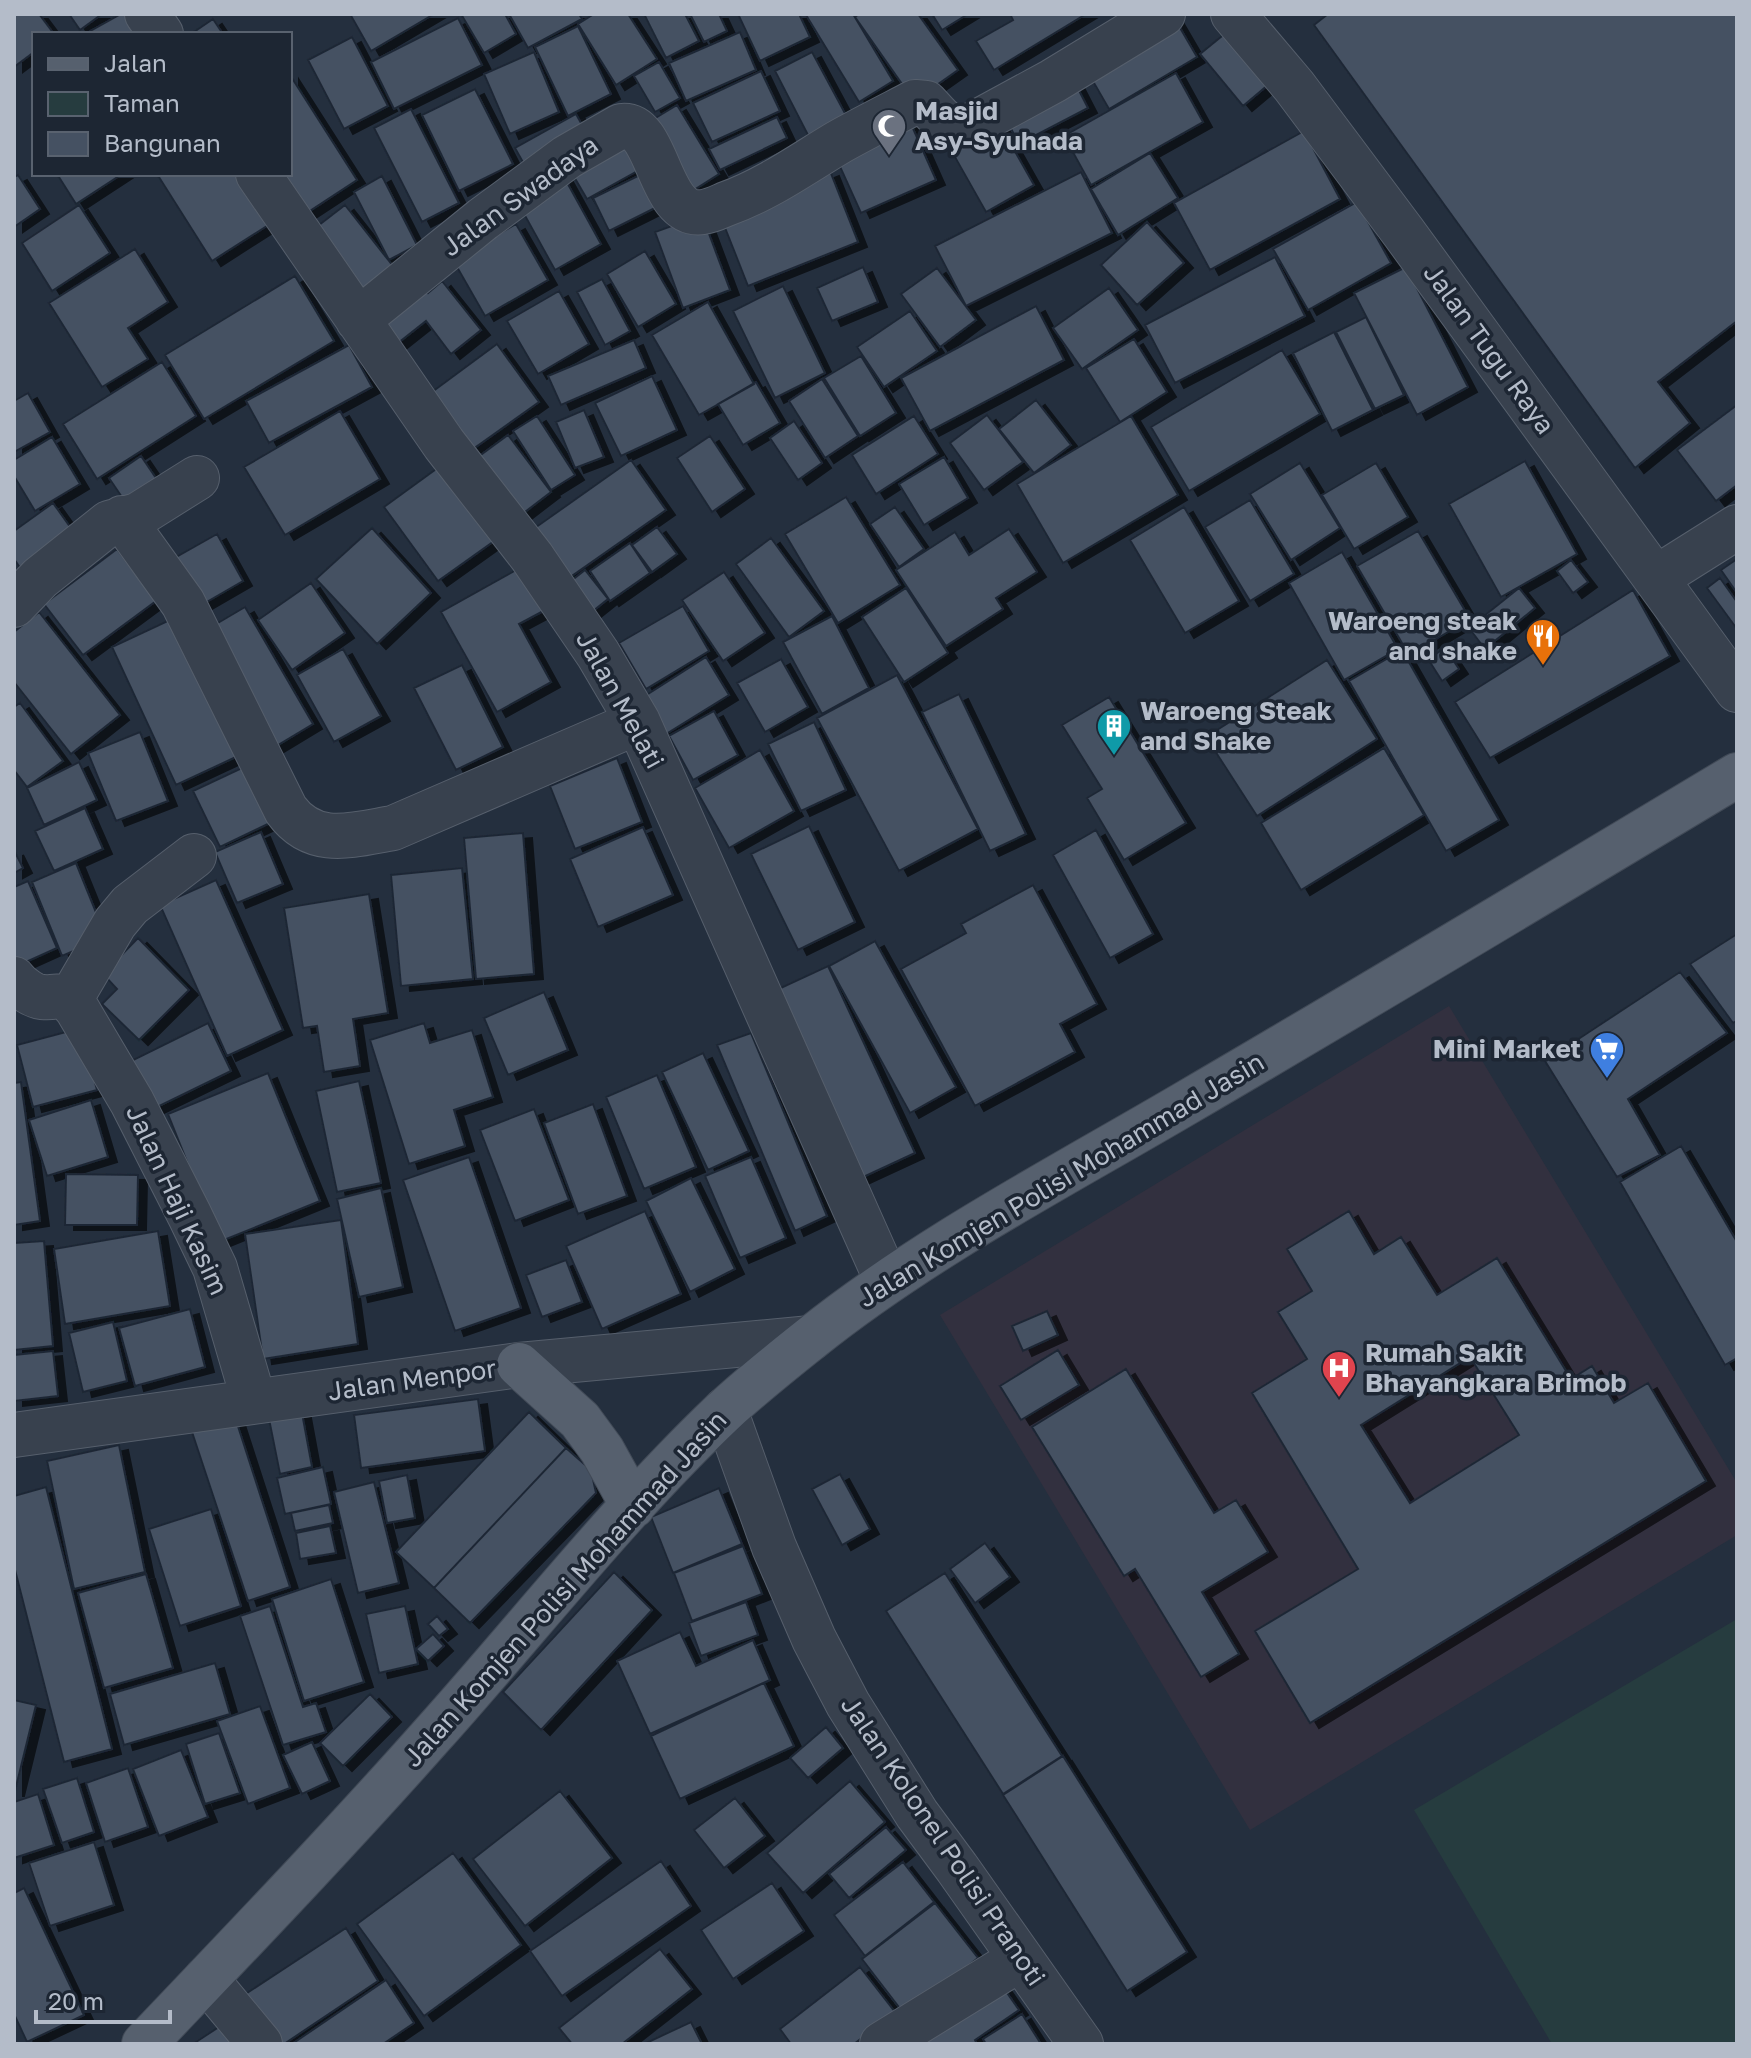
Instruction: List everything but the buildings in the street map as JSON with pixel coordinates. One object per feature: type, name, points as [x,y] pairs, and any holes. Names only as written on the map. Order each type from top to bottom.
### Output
[{"type":"main road","name":"Jalan Komjen Polisi Mohammad Jasin","points":[[144,2044],[402,1769],[633,1506],[725,1410],[811,1338],[887,1281],[1002,1211],[1737,775]]},
{"type":"main road","points":[[519,1365],[580,1420],[602,1450],[633,1506]]},
{"type":"street","points":[[147,14],[160,32]]},
{"type":"street","name":"Jalan Swadaya","points":[[358,320],[483,219],[567,157],[621,126],[630,126],[640,132],[669,192],[680,204],[703,212],[738,200],[779,180],[839,142],[915,102],[926,103],[950,126],[962,128],[972,125],[1053,81],[1163,14]]},
{"type":"street","name":"Jalan Tugu Raya","points":[[1233,14],[1294,86],[1737,690]]},
{"type":"street","name":"Jalan Melati","points":[[259,176],[444,444],[532,557],[598,654],[638,722],[887,1281]]},
{"type":"street","points":[[14,605],[40,578],[98,530],[122,518],[138,515],[197,478]]},
{"type":"street","points":[[122,518],[183,603],[286,810],[294,821],[309,831],[327,837],[393,828],[638,722]]},
{"type":"street","points":[[1656,578],[1737,527]]},
{"type":"street","points":[[14,979],[18,985],[40,997],[60,995],[74,1004],[115,923],[130,905],[194,856]]},
{"type":"street","name":"Jalan Haji Kasim","points":[[74,1004],[139,1115],[215,1268],[254,1401]]},
{"type":"street","name":"Jalan Menpor","points":[[14,1435],[519,1365],[811,1338]]},
{"type":"street","name":"Jalan Kolonel Polisi Pranoti","points":[[725,1410],[774,1547],[820,1652],[848,1704],[917,1814],[1081,2044]]},
{"type":"street","points":[[882,2044],[1020,1959]]},
{"type":"street","points":[[206,1979],[260,2044]]},
{"type":"shaded area","name":"Rumah Sakit Bhayangkara Brimob","points":[[1449,1006],[1737,1483],[1737,1535],[1250,1830],[940,1315]]},
{"type":"green space","points":[[1737,1619],[1737,2044],[1552,2044],[1414,1810]]},
{"type":"place","name":"Masjid Asy-Syuhada","points":[[889,157]]},
{"type":"place","name":"Waroeng steak and shake","points":[[1543,667]]},
{"type":"place","name":"Waroeng Steak and Shake","points":[[1114,757]]},
{"type":"place","name":"Mini Market","points":[[1607,1080]]},
{"type":"place","name":"Rumah Sakit Bhayangkara Brimob","points":[[1339,1399]]}]
